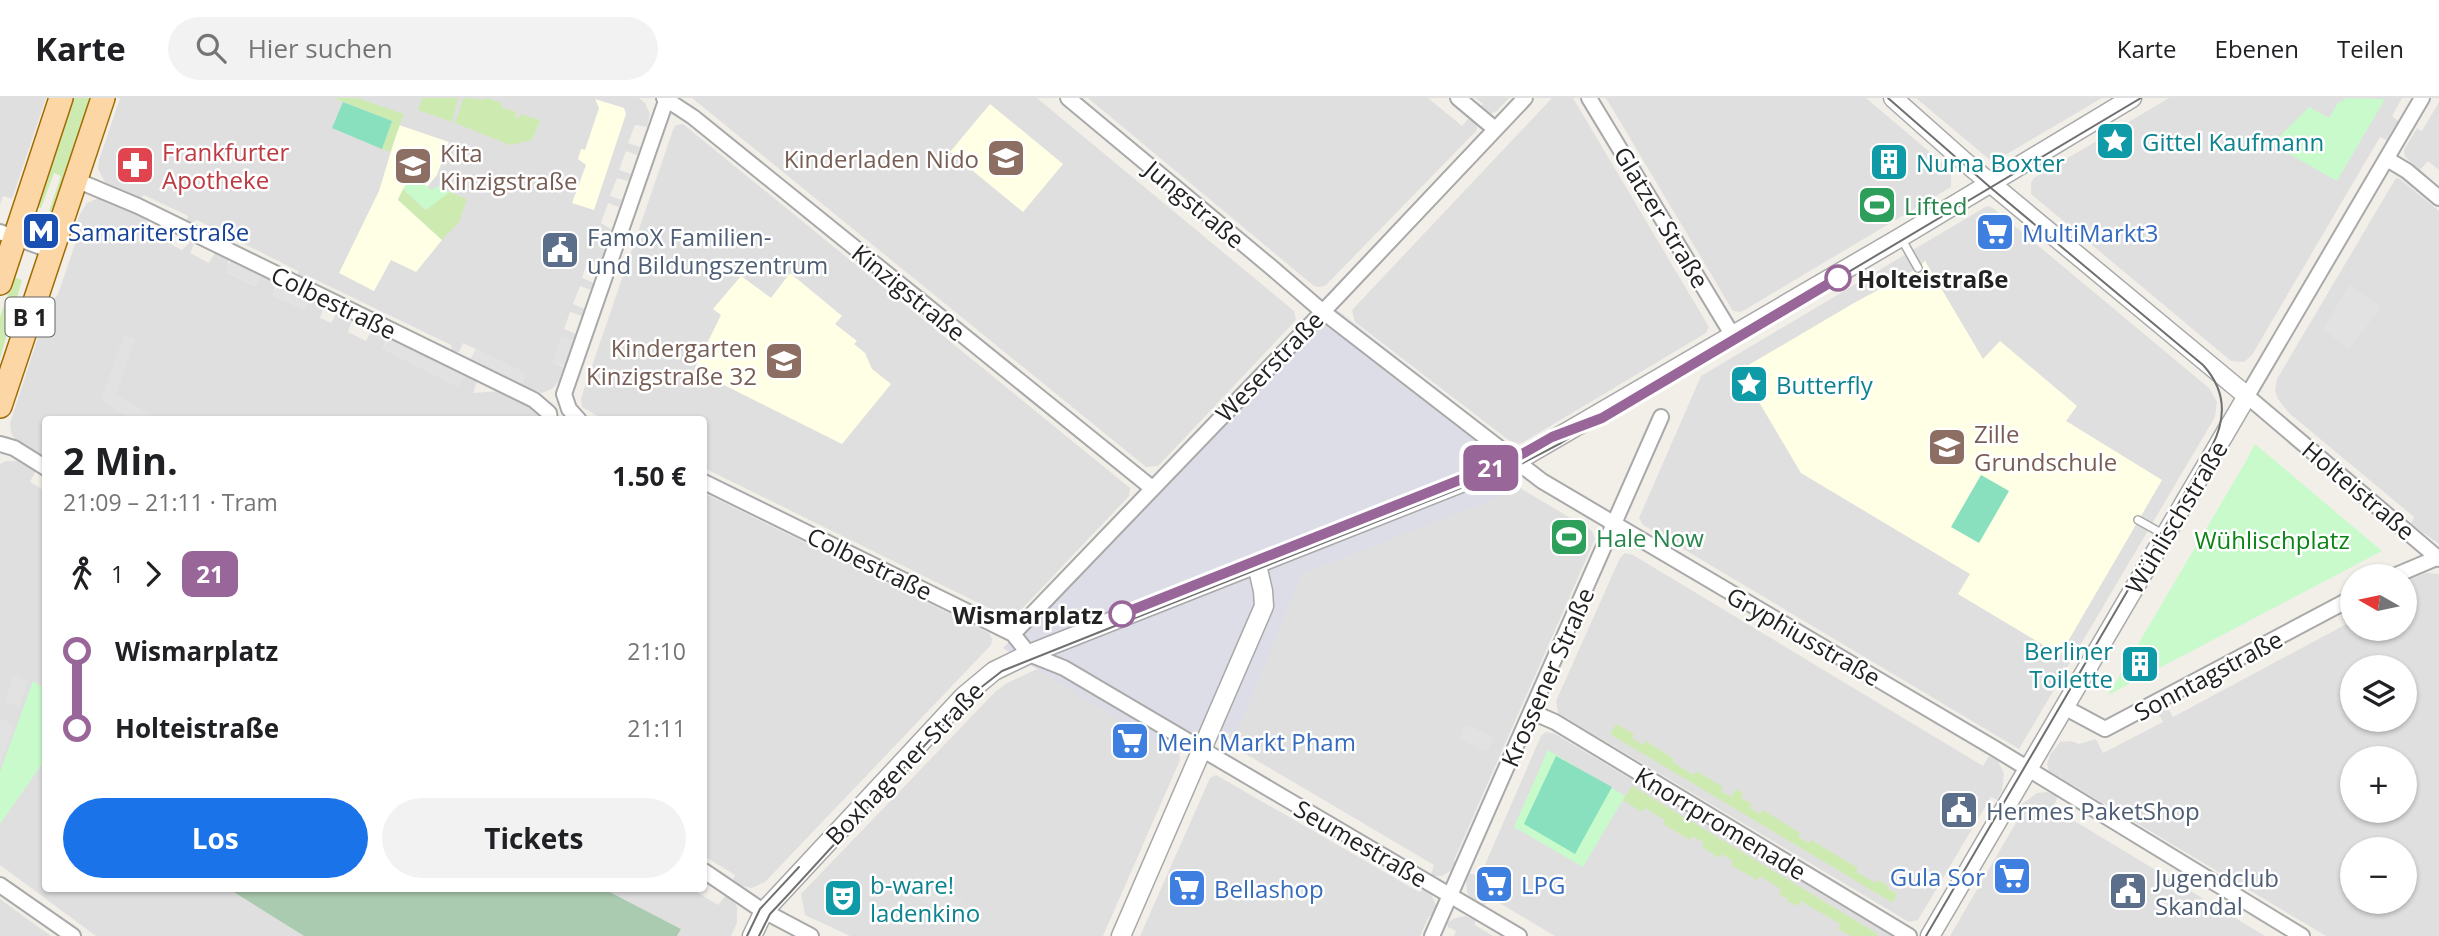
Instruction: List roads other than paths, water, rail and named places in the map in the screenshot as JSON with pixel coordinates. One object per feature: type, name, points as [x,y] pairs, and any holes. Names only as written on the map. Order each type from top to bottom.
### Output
[{"type":"main road","name":"B 1","points":[[0,283],[7,235],[61,98]]},
{"type":"main road","name":"B 1","points":[[0,407],[103,98]]},
{"type":"street","points":[[574,414],[564,394],[666,98]]},
{"type":"street","name":"Kinzigstraße","points":[[666,98],[1152,488]]},
{"type":"street","name":"Jungstraße","points":[[1068,98],[1322,312]]},
{"type":"street","points":[[1458,98],[1495,129]]},
{"type":"street","name":"Weserstraße","points":[[1013,634],[1525,98]]},
{"type":"street","name":"Glatzer Straße","points":[[1589,98],[1733,336]]},
{"type":"street","name":"Holteistraße","points":[[1893,98],[2439,558]]},
{"type":"street","name":"Boxhagener Straße","points":[[752,936],[764,911],[964,696],[994,671],[1029,654],[1517,461],[1901,237],[2132,98]]},
{"type":"street","name":"Wühlischstraße","points":[[1930,936],[2422,98]]},
{"type":"street","points":[[2386,159],[2407,171],[2439,198]]},
{"type":"street","name":"Colbestraße","points":[[76,180],[138,206],[534,400],[549,416]]},
{"type":"street","points":[[7,235],[52,251]]},
{"type":"street","name":"Gryphiusstraße","points":[[1322,312],[1542,481],[2028,769],[2302,936]]},
{"type":"street","name":"Krossener Straße","points":[[1432,936],[1661,417]]},
{"type":"street","points":[[0,444],[14,448],[42,466]]},
{"type":"street","name":"Colbestraße","points":[[707,483],[1013,634],[1029,654]]},
{"type":"street","points":[[2417,567],[2439,558]]},
{"type":"street","points":[[1121,936],[1264,606],[1257,565]]},
{"type":"street","name":"Sonntagstraße","points":[[2064,707],[2105,729],[2340,604]]},
{"type":"street","points":[[1029,654],[1059,665],[1202,750]]},
{"type":"street","name":"Knorrpromenade","points":[[1532,712],[1555,722],[1909,936]]},
{"type":"street","name":"Seumestraße","points":[[1202,750],[1519,936]]},
{"type":"street","points":[[707,873],[764,911],[811,936]]},
{"type":"street","points":[[0,885],[73,936]]},
{"type":"lane","points":[[1901,237],[1918,268]]},
{"type":"lane","points":[[2138,520],[2164,534]]},
{"type":"tram line","points":[[1888,98],[2203,365],[2216,384],[2222,404],[2220,425],[2212,446],[1926,936]]},
{"type":"tram line","points":[[759,936],[770,914],[970,696],[1002,671],[1521,464],[1561,443],[2141,98]]},
{"type":"tram line","name":"21","points":[[1122,614],[1515,458],[1552,437],[1602,418],[1838,278]]},
{"type":"tram line","points":[[747,936],[760,909],[799,867]]},
{"type":"place","name":"Gittel Kaufmann","points":[[2115,141]]},
{"type":"place","name":"Kinderladen Nido","points":[[1006,158]]},
{"type":"place","name":"Numa Boxter","points":[[1889,162]]},
{"type":"place","name":"Frankfurter Apotheke","points":[[135,165]]},
{"type":"place","name":"Kita Kinzigstraße","points":[[413,166]]},
{"type":"place","name":"Lifted","points":[[1877,205]]},
{"type":"place","name":"Samariterstraße","points":[[41,231]]},
{"type":"place","name":"MultiMarkt3","points":[[1995,232]]},
{"type":"place","name":"FamoX Familien- und Bildungszentrum","points":[[560,250]]},
{"type":"place","name":"Holteistraße","points":[[1838,278]]},
{"type":"place","name":"Kindergarten Kinzigstraße 32","points":[[784,361]]},
{"type":"place","name":"Butterfly","points":[[1749,384]]},
{"type":"place","name":"Zille Grundschule","points":[[1947,447]]},
{"type":"place","name":"Hale Now","points":[[1569,537]]},
{"type":"place","name":"Wismarplatz","points":[[1122,614]]},
{"type":"place","name":"Berliner Toilette","points":[[2140,664]]},
{"type":"place","name":"Mein Markt Pham","points":[[1130,741]]},
{"type":"place","name":"Hermes PaketShop","points":[[1959,810]]},
{"type":"place","name":"Gula Sor","points":[[2012,876]]},
{"type":"place","name":"LPG","points":[[1494,884]]},
{"type":"place","name":"Bellashop","points":[[1187,888]]},
{"type":"place","name":"Jugendclub Skandal","points":[[2128,891]]},
{"type":"place","name":"b-ware! ladenkino","points":[[843,898]]},
{"type":"park label","name":"Wühlischplatz","points":[[2272,539]]}]
